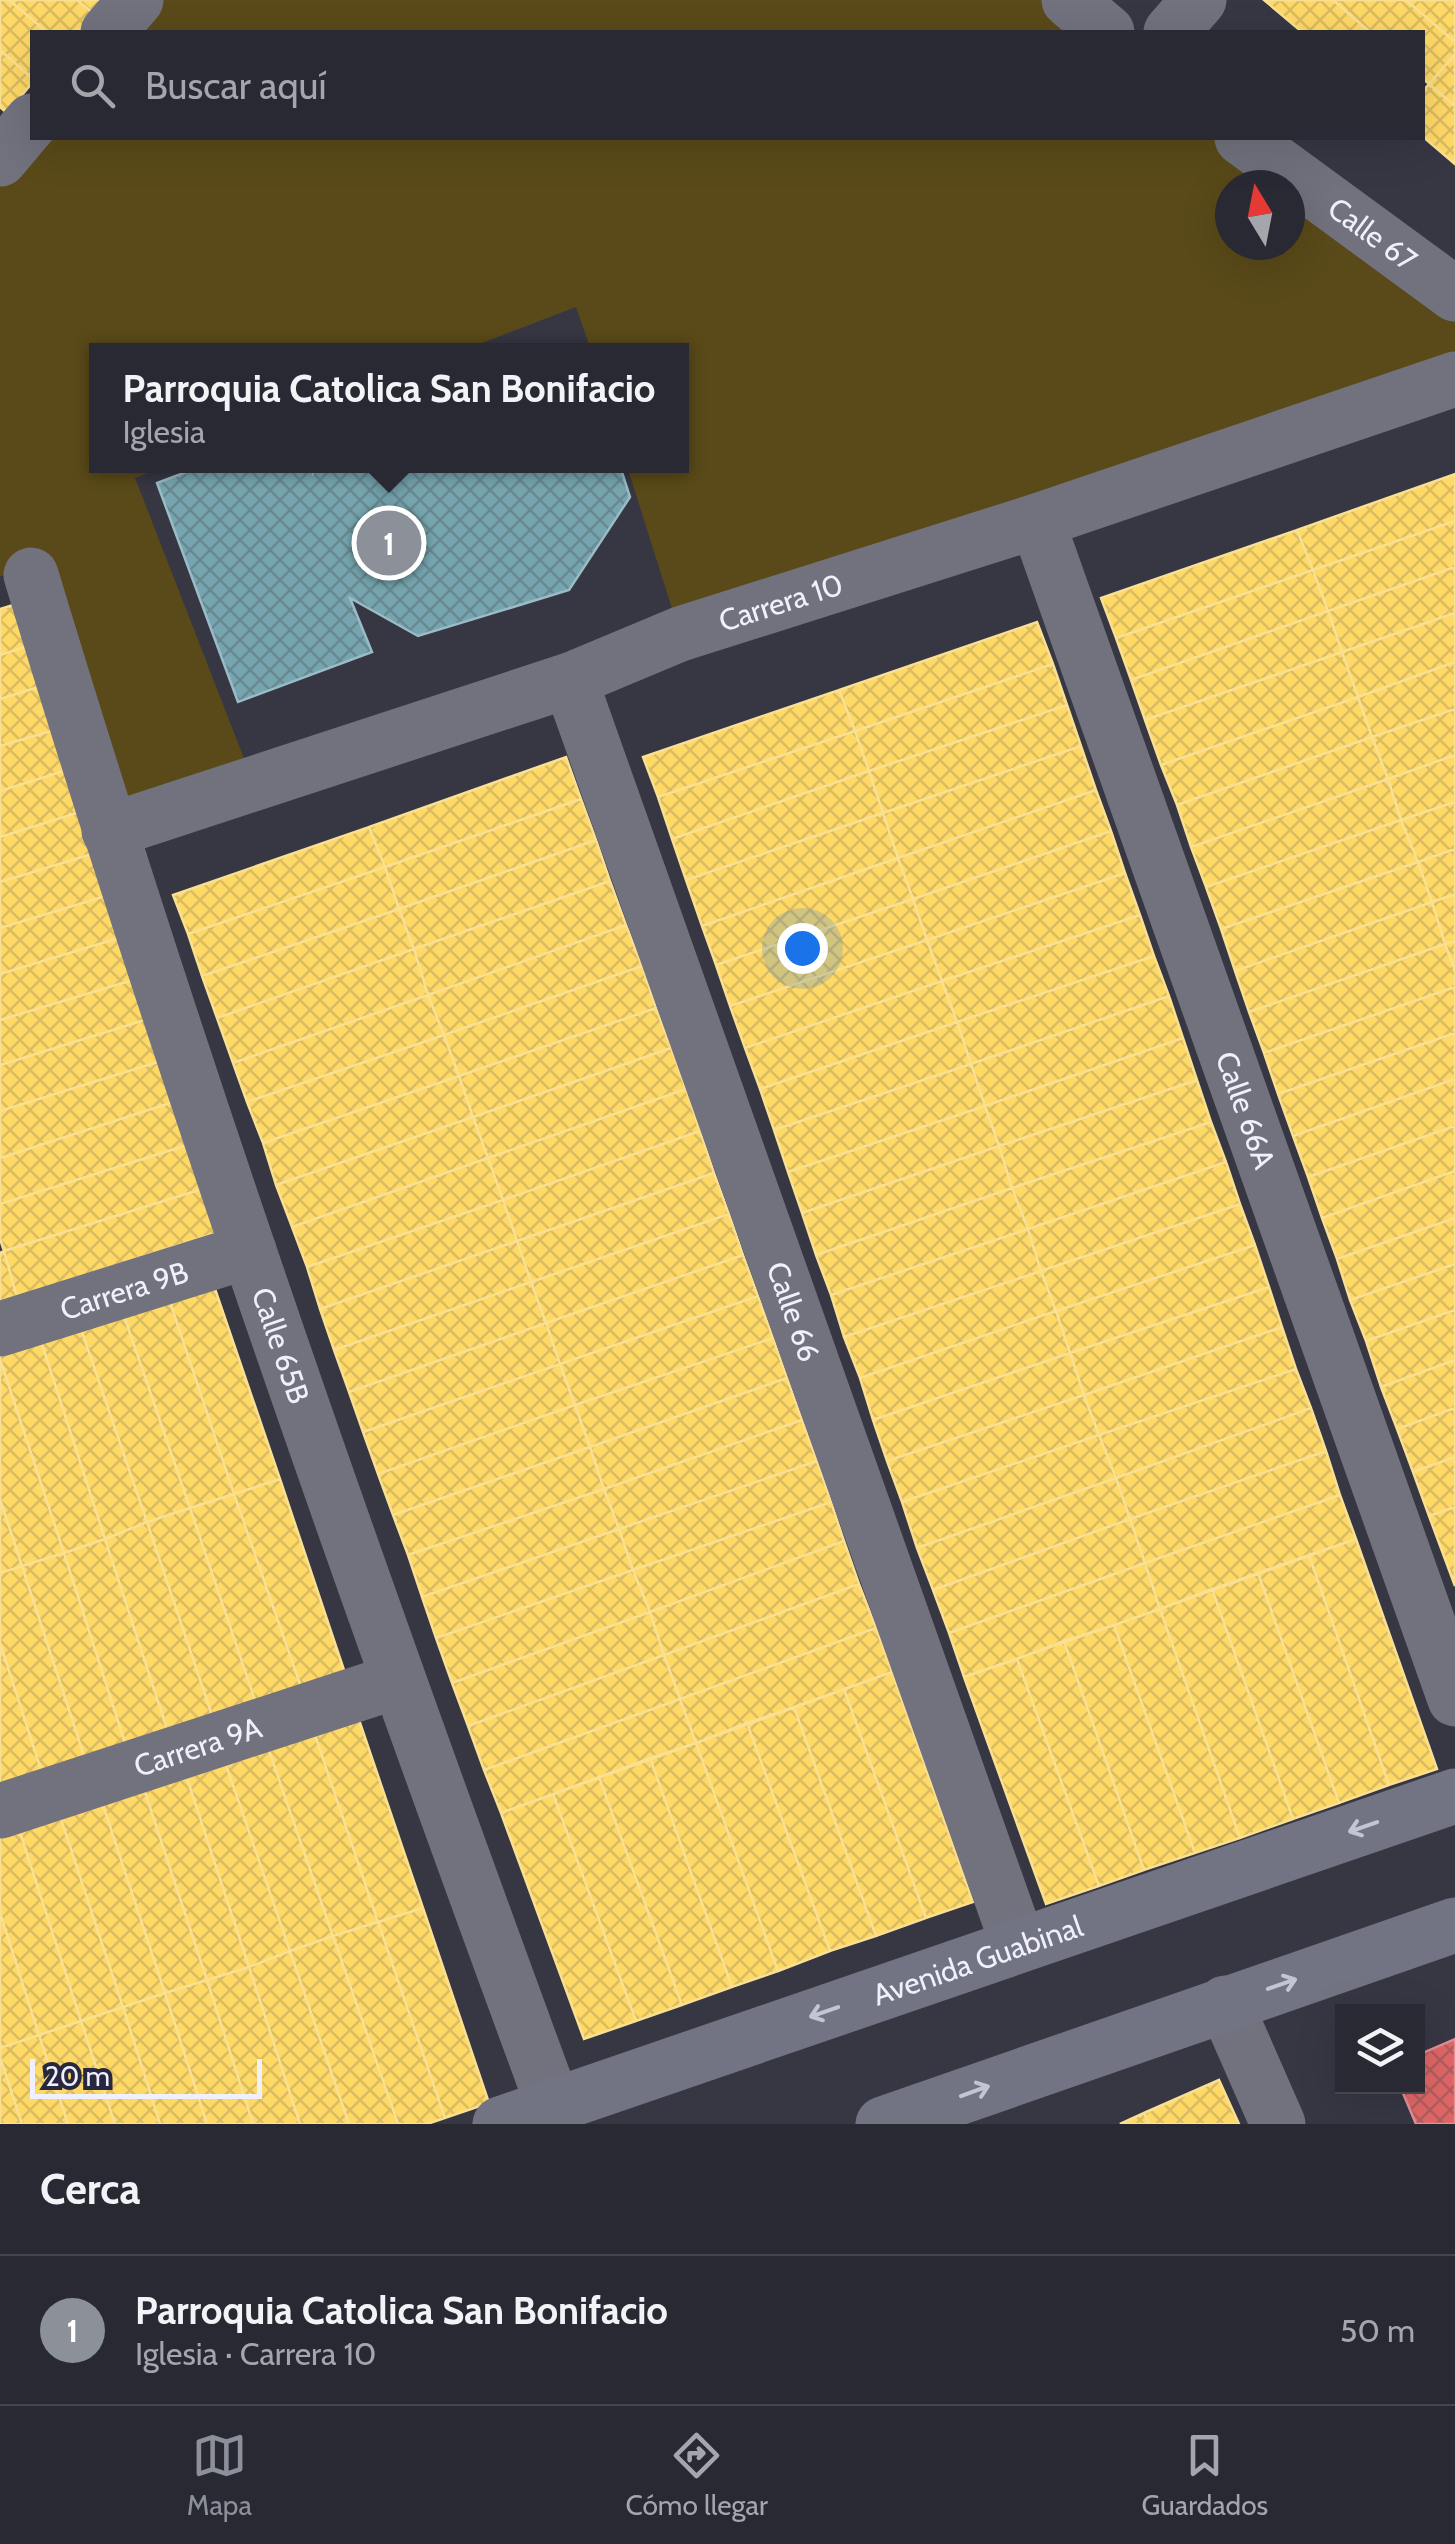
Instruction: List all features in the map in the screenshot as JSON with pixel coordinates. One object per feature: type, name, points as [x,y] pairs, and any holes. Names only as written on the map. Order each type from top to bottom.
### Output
[{"type":"main road","name":"Avenida Guabinal","points":[[500,2124],[1455,1796]]},
{"type":"main road","points":[[883,2124],[1455,1925]]},
{"type":"street","points":[[110,30],[136,0]]},
{"type":"street","points":[[1070,0],[1104,30]]},
{"type":"street","points":[[1173,30],[1199,0]]},
{"type":"street","points":[[0,159],[30,123]]},
{"type":"street","name":"Calle 67","points":[[1245,140],[1455,294]]},
{"type":"street","name":"Carrera 10","points":[[108,832],[570,680],[680,634],[1037,521],[1455,379]]},
{"type":"street","name":"Calle 66A","points":[[1037,521],[1455,1699]]},
{"type":"street","name":"Calle 65B","points":[[31,575],[108,832],[249,1251],[396,1681],[554,2107]]},
{"type":"street","name":"Calle 66","points":[[570,680],[1018,1944]]},
{"type":"street","name":"Carrera 9B","points":[[0,1329],[249,1251]]},
{"type":"street","name":"Carrera 9A","points":[[0,1811],[396,1681]]},
{"type":"street","points":[[1225,2002],[1278,2124]]},
{"type":"shaded area","points":[[136,0],[1069,0],[1105,30],[110,30]]},
{"type":"shaded area","points":[[30,139],[1245,140],[1286,170],[1215,170],[1215,260],[1305,260],[1305,184],[1455,294],[1455,379],[680,634],[629,473],[689,473],[689,343],[589,343],[576,307],[482,343],[89,343],[89,473],[148,473],[135,478],[254,784],[109,831],[31,575],[0,576],[0,159]]},
{"type":"building: Viviendas","points":[[0,0],[9,0],[45,30],[30,30],[30,76],[0,50]]},
{"type":"building: Viviendas","points":[[9,0],[77,0],[94,14],[80,30],[45,30]]},
{"type":"building: Viviendas","points":[[77,0],[106,0],[94,14]]},
{"type":"building: Viviendas","points":[[1264,0],[1333,0],[1368,30],[1300,30]]},
{"type":"building: Viviendas","points":[[1333,0],[1406,0],[1455,42],[1455,54],[1429,84],[1425,81],[1425,30],[1368,30]]},
{"type":"building: Viviendas","points":[[1406,0],[1455,0],[1455,42]]},
{"type":"building: Viviendas","points":[[0,50],[30,76],[30,85],[7,113],[0,107]]},
{"type":"building: Viviendas","points":[[1455,54],[1455,106],[1429,84]]},
{"type":"building: Viviendas","points":[[1429,84],[1455,106],[1455,164],[1425,139],[1425,89]]},
{"type":"building: Viviendas","points":[[1455,474],[1455,521],[1313,570],[1297,530]]},
{"type":"building: Viviendas","points":[[1455,521],[1455,567],[1328,611],[1313,570]]},
{"type":"building: Viviendas","points":[[1297,530],[1313,570],[1116,638],[1101,598]]},
{"type":"building: Viviendas","points":[[1455,567],[1455,613],[1342,652],[1328,611]]},
{"type":"building: Viviendas","points":[[1313,570],[1328,611],[1131,680],[1116,638]]},
{"type":"building: Viviendas","points":[[19,603],[31,645],[0,655],[0,609]]},
{"type":"building: Viviendas","points":[[1328,611],[1342,652],[1145,720],[1131,680]]},
{"type":"building: Viviendas","points":[[1455,613],[1455,662],[1358,697],[1342,652]]},
{"type":"building: Viviendas","points":[[1037,622],[1053,664],[855,731],[839,690]]},
{"type":"building: Viviendas","points":[[31,645],[45,685],[0,699],[0,655]]},
{"type":"building: Viviendas","points":[[1342,652],[1358,697],[1161,765],[1145,720]]},
{"type":"building: Viviendas","points":[[1455,662],[1455,709],[1372,737],[1358,697]]},
{"type":"building: Viviendas","points":[[1053,664],[1067,705],[869,771],[855,731]]},
{"type":"building: Viviendas","points":[[45,685],[58,729],[0,746],[0,699]]},
{"type":"building: Viviendas","points":[[839,690],[855,731],[658,797],[643,757]]},
{"type":"building: Viviendas","points":[[1358,697],[1372,737],[1177,805],[1161,765]]},
{"type":"building: Viviendas","points":[[1067,705],[1081,746],[883,813],[869,771]]},
{"type":"building: Viviendas","points":[[1455,709],[1455,755],[1388,779],[1372,737]]},
{"type":"building: Viviendas","points":[[58,729],[70,769],[0,791],[0,746]]},
{"type":"building: Viviendas","points":[[855,731],[869,771],[672,839],[658,797]]},
{"type":"building: Viviendas","points":[[1372,737],[1388,779],[1191,847],[1177,805]]},
{"type":"building: Viviendas","points":[[1081,746],[1096,790],[898,858],[883,813]]},
{"type":"building: Viviendas","points":[[1455,755],[1455,802],[1401,820],[1388,779]]},
{"type":"building: Viviendas","points":[[566,757],[581,799],[385,867],[369,827]]},
{"type":"building: Viviendas","points":[[70,769],[83,811],[0,837],[0,791]]},
{"type":"building: Viviendas","points":[[869,771],[883,813],[686,880],[672,839]]},
{"type":"building: Viviendas","points":[[1388,779],[1401,820],[1206,887],[1191,847]]},
{"type":"building: Viviendas","points":[[1096,790],[1111,831],[913,899],[898,858]]},
{"type":"building: Viviendas","points":[[581,799],[596,840],[399,909],[385,867]]},
{"type":"building: Viviendas","points":[[1455,802],[1455,849],[1418,862],[1401,820]]},
{"type":"building: Viviendas","points":[[83,811],[95,853],[0,882],[0,837]]},
{"type":"building: Viviendas","points":[[883,813],[898,858],[702,926],[686,880]]},
{"type":"building: Viviendas","points":[[1401,820],[1418,862],[1221,929],[1206,887]]},
{"type":"building: Viviendas","points":[[369,827],[385,867],[188,934],[173,895]]},
{"type":"building: Viviendas","points":[[1111,831],[1125,873],[927,940],[913,899]]},
{"type":"building: Viviendas","points":[[596,840],[610,881],[414,949],[399,909]]},
{"type":"building: Viviendas","points":[[1455,849],[1455,894],[1432,902],[1418,862]]},
{"type":"building: Viviendas","points":[[95,853],[109,895],[0,928],[0,882]]},
{"type":"building: Viviendas","points":[[898,858],[913,899],[716,965],[702,926]]},
{"type":"building: Viviendas","points":[[1418,862],[1432,902],[1235,971],[1221,929]]},
{"type":"building: Viviendas","points":[[385,867],[399,909],[202,976],[188,934]]},
{"type":"building: Viviendas","points":[[1125,873],[1140,915],[942,981],[927,940]]},
{"type":"building: Viviendas","points":[[610,881],[626,925],[428,995],[414,949]]},
{"type":"building: Viviendas","points":[[1455,894],[1455,941],[1445,944],[1432,902]]},
{"type":"building: Viviendas","points":[[109,895],[122,937],[0,974],[0,928]]},
{"type":"building: Viviendas","points":[[913,899],[927,940],[730,1006],[716,965]]},
{"type":"building: Viviendas","points":[[1432,902],[1445,944],[1249,1012],[1235,971]]},
{"type":"building: Viviendas","points":[[399,909],[414,949],[217,1018],[202,976]]},
{"type":"building: Viviendas","points":[[1140,915],[1154,956],[957,1022],[942,981]]},
{"type":"building: Viviendas","points":[[626,925],[642,966],[444,1035],[428,995]]},
{"type":"building: Viviendas","points":[[122,937],[136,979],[0,1020],[0,974]]},
{"type":"building: Viviendas","points":[[927,940],[942,981],[745,1048],[730,1006]]},
{"type":"building: Viviendas","points":[[1455,941],[1455,970],[1445,944]]},
{"type":"building: Viviendas","points":[[1445,944],[1455,970],[1455,987],[1264,1053],[1249,1012]]},
{"type":"building: Viviendas","points":[[414,949],[428,995],[233,1063],[217,1018]]},
{"type":"building: Viviendas","points":[[1154,956],[1169,996],[971,1064],[957,1022]]},
{"type":"building: Viviendas","points":[[642,966],[656,1008],[459,1076],[444,1035]]},
{"type":"building: Viviendas","points":[[136,979],[148,1019],[0,1065],[0,1020]]},
{"type":"building: Viviendas","points":[[942,981],[957,1022],[760,1089],[745,1048]]},
{"type":"building: Viviendas","points":[[1455,987],[1455,1033],[1278,1094],[1264,1053]]},
{"type":"building: Viviendas","points":[[428,995],[444,1035],[247,1102],[233,1063]]},
{"type":"building: Viviendas","points":[[1169,996],[1183,1038],[985,1106],[971,1064]]},
{"type":"building: Viviendas","points":[[656,1008],[671,1048],[473,1117],[459,1076]]},
{"type":"building: Viviendas","points":[[148,1019],[161,1061],[0,1111],[0,1065]]},
{"type":"building: Viviendas","points":[[957,1022],[971,1064],[774,1130],[760,1089]]},
{"type":"building: Viviendas","points":[[1455,1033],[1455,1079],[1293,1136],[1278,1094]]},
{"type":"building: Viviendas","points":[[444,1035],[459,1076],[263,1143],[247,1102]]},
{"type":"building: Viviendas","points":[[1183,1038],[1197,1080],[999,1146],[985,1106]]},
{"type":"building: Viviendas","points":[[671,1048],[686,1089],[488,1158],[473,1117]]},
{"type":"building: Viviendas","points":[[161,1061],[173,1102],[0,1158],[0,1111]]},
{"type":"building: Viviendas","points":[[971,1064],[985,1106],[788,1172],[774,1130]]},
{"type":"building: Viviendas","points":[[459,1076],[473,1117],[276,1185],[263,1143]]},
{"type":"building: Viviendas","points":[[1455,1079],[1455,1126],[1308,1177],[1293,1136]]},
{"type":"building: Viviendas","points":[[1197,1080],[1211,1122],[1012,1188],[999,1146]]},
{"type":"building: Viviendas","points":[[686,1089],[700,1131],[503,1200],[488,1158]]},
{"type":"building: Viviendas","points":[[173,1102],[187,1145],[0,1204],[0,1158]]},
{"type":"building: Viviendas","points":[[985,1106],[999,1146],[802,1213],[788,1172]]},
{"type":"building: Viviendas","points":[[473,1117],[488,1158],[292,1227],[276,1185]]},
{"type":"building: Viviendas","points":[[1211,1122],[1226,1162],[1028,1229],[1012,1188]]},
{"type":"building: Viviendas","points":[[1455,1126],[1455,1171],[1322,1218],[1308,1177]]},
{"type":"building: Viviendas","points":[[700,1131],[714,1173],[517,1241],[503,1200]]},
{"type":"building: Viviendas","points":[[187,1145],[202,1189],[4,1251],[0,1204]]},
{"type":"building: Viviendas","points":[[999,1146],[1012,1188],[816,1255],[802,1213]]},
{"type":"building: Viviendas","points":[[488,1158],[503,1200],[307,1267],[292,1227]]},
{"type":"building: Viviendas","points":[[1226,1162],[1240,1204],[1041,1271],[1028,1229]]},
{"type":"building: Viviendas","points":[[1455,1171],[1455,1218],[1337,1259],[1322,1218]]},
{"type":"building: Viviendas","points":[[714,1173],[729,1214],[531,1282],[517,1241]]},
{"type":"building: Viviendas","points":[[1012,1188],[1028,1229],[831,1295],[816,1255]]},
{"type":"building: Viviendas","points":[[202,1189],[216,1233],[17,1297],[4,1251]]},
{"type":"building: Viviendas","points":[[503,1200],[517,1241],[320,1309],[307,1267]]},
{"type":"building: Viviendas","points":[[1240,1204],[1255,1245],[1056,1311],[1041,1271]]},
{"type":"building: Viviendas","points":[[729,1214],[743,1255],[546,1323],[531,1282]]},
{"type":"building: Viviendas","points":[[1455,1218],[1455,1264],[1350,1300],[1337,1259]]},
{"type":"building: Viviendas","points":[[1028,1229],[1041,1271],[844,1337],[831,1295]]},
{"type":"building: Viviendas","points":[[517,1241],[531,1282],[334,1350],[320,1309]]},
{"type":"building: Viviendas","points":[[1255,1245],[1269,1287],[1070,1353],[1056,1311]]},
{"type":"building: Viviendas","points":[[4,1251],[17,1297],[0,1303],[0,1253]]},
{"type":"building: Viviendas","points":[[743,1255],[758,1296],[560,1364],[546,1323]]},
{"type":"building: Viviendas","points":[[1455,1264],[1455,1310],[1366,1341],[1350,1300]]},
{"type":"building: Viviendas","points":[[1041,1271],[1056,1311],[860,1378],[844,1337]]},
{"type":"building: Viviendas","points":[[531,1282],[546,1323],[349,1392],[334,1350]]},
{"type":"building: Viviendas","points":[[213,1283],[280,1479],[234,1494],[169,1299]]},
{"type":"building: Viviendas","points":[[1269,1287],[1282,1327],[1084,1395],[1070,1353]]},
{"type":"building: Viviendas","points":[[758,1296],[773,1338],[575,1405],[560,1364]]},
{"type":"building: Viviendas","points":[[169,1299],[234,1494],[190,1508],[123,1313]]},
{"type":"building: Viviendas","points":[[1455,1310],[1455,1360],[1381,1387],[1366,1341]]},
{"type":"building: Viviendas","points":[[1056,1311],[1070,1353],[873,1420],[860,1378]]},
{"type":"building: Viviendas","points":[[123,1313],[190,1508],[147,1522],[81,1329]]},
{"type":"building: Viviendas","points":[[546,1323],[560,1364],[363,1432],[349,1392]]},
{"type":"building: Viviendas","points":[[1282,1327],[1296,1369],[1099,1435],[1084,1395]]},
{"type":"building: Viviendas","points":[[81,1329],[147,1522],[105,1539],[41,1341]]},
{"type":"building: Viviendas","points":[[773,1338],[787,1378],[590,1447],[575,1405]]},
{"type":"building: Viviendas","points":[[41,1341],[105,1539],[64,1553],[0,1359],[0,1354]]},
{"type":"building: Viviendas","points":[[1070,1353],[1084,1395],[887,1461],[873,1420]]},
{"type":"building: Viviendas","points":[[0,1359],[64,1553],[22,1566],[0,1499]]},
{"type":"building: Viviendas","points":[[1455,1360],[1455,1408],[1397,1429],[1381,1387]]},
{"type":"building: Viviendas","points":[[560,1364],[575,1405],[378,1474],[363,1432]]},
{"type":"building: Viviendas","points":[[1296,1369],[1311,1408],[1116,1478],[1099,1435]]},
{"type":"building: Viviendas","points":[[787,1378],[802,1420],[604,1489],[590,1447]]},
{"type":"building: Viviendas","points":[[1084,1395],[1099,1435],[902,1502],[887,1461]]},
{"type":"building: Viviendas","points":[[575,1405],[590,1447],[393,1515],[378,1474]]},
{"type":"building: Viviendas","points":[[1311,1408],[1326,1451],[1130,1519],[1116,1478]]},
{"type":"building: Viviendas","points":[[1455,1408],[1455,1457],[1413,1472],[1397,1429]]},
{"type":"building: Viviendas","points":[[802,1420],[817,1461],[619,1529],[604,1489]]},
{"type":"building: Viviendas","points":[[1099,1435],[1116,1478],[917,1548],[902,1502]]},
{"type":"building: Viviendas","points":[[590,1447],[604,1489],[408,1555],[393,1515]]},
{"type":"building: Viviendas","points":[[1326,1451],[1340,1495],[1145,1563],[1130,1519]]},
{"type":"building: Viviendas","points":[[1455,1457],[1455,1507],[1429,1516],[1413,1472]]},
{"type":"building: Viviendas","points":[[817,1461],[831,1502],[633,1570],[619,1529]]},
{"type":"building: Viviendas","points":[[1116,1478],[1130,1519],[933,1590],[917,1548]]},
{"type":"building: Viviendas","points":[[280,1479],[346,1676],[302,1690],[234,1494]]},
{"type":"building: Viviendas","points":[[604,1489],[619,1529],[422,1597],[408,1555]]},
{"type":"building: Viviendas","points":[[234,1494],[302,1690],[257,1706],[190,1508]]},
{"type":"building: Viviendas","points":[[1340,1495],[1356,1539],[1160,1609],[1145,1563]]},
{"type":"building: Viviendas","points":[[0,1499],[22,1566],[0,1573]]},
{"type":"building: Viviendas","points":[[831,1502],[844,1541],[650,1612],[633,1570]]},
{"type":"building: Viviendas","points":[[1455,1507],[1455,1586],[1429,1516]]},
{"type":"building: Viviendas","points":[[190,1508],[257,1706],[214,1721],[147,1522]]},
{"type":"building: Viviendas","points":[[1130,1519],[1145,1563],[949,1633],[933,1590]]},
{"type":"building: Viviendas","points":[[147,1522],[214,1721],[169,1735],[105,1539]]},
{"type":"building: Viviendas","points":[[619,1529],[633,1570],[436,1638],[422,1597]]},
{"type":"building: Viviendas","points":[[105,1539],[169,1735],[127,1749],[64,1553]]},
{"type":"building: Viviendas","points":[[1356,1539],[1437,1769],[1389,1785],[1309,1555]]},
{"type":"building: Viviendas","points":[[844,1541],[859,1584],[664,1655],[650,1612]]},
{"type":"building: Viviendas","points":[[64,1553],[127,1749],[86,1762],[22,1566]]},
{"type":"building: Viviendas","points":[[1309,1555],[1389,1785],[1339,1803],[1258,1573]]},
{"type":"building: Viviendas","points":[[1145,1563],[1160,1609],[964,1677],[949,1633]]},
{"type":"building: Viviendas","points":[[22,1566],[86,1762],[43,1776],[0,1643],[0,1573]]},
{"type":"building: Viviendas","points":[[633,1570],[650,1612],[452,1683],[436,1638]]},
{"type":"building: Viviendas","points":[[1258,1573],[1339,1803],[1293,1819],[1212,1589]]},
{"type":"building: Viviendas","points":[[859,1584],[876,1628],[680,1699],[664,1655]]},
{"type":"building: Viviendas","points":[[1212,1589],[1293,1819],[1240,1838],[1160,1609]]},
{"type":"building: Viviendas","points":[[1160,1609],[1240,1838],[1195,1853],[1114,1625]]},
{"type":"building: Viviendas","points":[[650,1612],[664,1655],[468,1726],[452,1683]]},
{"type":"building: Viviendas","points":[[1114,1625],[1195,1853],[1144,1870],[1064,1641]]},
{"type":"building: Viviendas","points":[[876,1628],[892,1672],[696,1743],[680,1699]]},
{"type":"building: Viviendas","points":[[1064,1641],[1144,1870],[1099,1886],[1017,1659]]},
{"type":"building: Viviendas","points":[[0,1643],[43,1776],[0,1783]]},
{"type":"building: Viviendas","points":[[664,1655],[680,1699],[484,1770],[468,1726]]},
{"type":"building: Viviendas","points":[[1017,1659],[1099,1886],[1046,1904],[964,1677]]},
{"type":"building: Viviendas","points":[[892,1672],[973,1902],[926,1918],[844,1689]]},
{"type":"building: Viviendas","points":[[844,1689],[926,1918],[876,1936],[794,1707]]},
{"type":"building: Viviendas","points":[[680,1699],[696,1743],[501,1813],[484,1770]]},
{"type":"building: Viviendas","points":[[794,1707],[876,1936],[830,1951],[747,1723]]},
{"type":"building: Viviendas","points":[[356,1711],[423,1908],[378,1922],[312,1726]]},
{"type":"building: Viviendas","points":[[747,1723],[830,1951],[778,1971],[696,1743]]},
{"type":"building: Viviendas","points":[[312,1726],[378,1922],[333,1936],[266,1742]]},
{"type":"building: Viviendas","points":[[266,1742],[333,1936],[290,1951],[223,1756]]},
{"type":"building: Viviendas","points":[[696,1743],[778,1971],[732,1987],[650,1758]]},
{"type":"building: Viviendas","points":[[223,1756],[290,1951],[249,1967],[184,1769]]},
{"type":"building: Viviendas","points":[[650,1758],[732,1987],[682,2005],[599,1777]]},
{"type":"building: Viviendas","points":[[184,1769],[249,1967],[207,1980],[142,1783]]},
{"type":"building: Viviendas","points":[[599,1777],[682,2005],[636,2021],[553,1794]]},
{"type":"building: Viviendas","points":[[142,1783],[207,1980],[165,1993],[100,1796]]},
{"type":"building: Viviendas","points":[[553,1794],[636,2021],[584,2039],[501,1813]]},
{"type":"building: Viviendas","points":[[100,1796],[165,1993],[123,2007],[58,1810]]},
{"type":"building: Viviendas","points":[[58,1810],[123,2007],[81,2021],[17,1823]]},
{"type":"building: Viviendas","points":[[17,1823],[81,2021],[39,2035],[0,1913],[0,1829]]},
{"type":"building: Viviendas","points":[[423,1908],[489,2103],[445,2118],[378,1922]]},
{"type":"building: Viviendas","points":[[0,1913],[39,2035],[0,2048]]},
{"type":"building: Viviendas","points":[[378,1922],[445,2118],[427,2124],[398,2124],[333,1936]]},
{"type":"building: Viviendas","points":[[333,1936],[398,2124],[349,2124],[290,1951]]},
{"type":"building: Viviendas","points":[[290,1951],[349,2124],[300,2124],[249,1967]]},
{"type":"building: Viviendas","points":[[249,1967],[300,2124],[253,2124],[207,1980]]},
{"type":"building: Viviendas","points":[[207,1980],[253,2124],[207,2124],[165,1993]]},
{"type":"building: Viviendas","points":[[165,1993],[207,2124],[160,2124],[123,2007]]},
{"type":"building: Viviendas","points":[[123,2007],[160,2124],[115,2124],[81,2021]]},
{"type":"building: Viviendas","points":[[81,2021],[115,2124],[68,2124],[39,2035]]},
{"type":"building: Viviendas","points":[[39,2035],[68,2124],[22,2124],[0,2057],[0,2048]]},
{"type":"building: Viviendas","points":[[0,2057],[22,2124],[0,2124]]},
{"type":"building: Viviendas","points":[[1219,2080],[1239,2124],[1149,2124],[1144,2113]]},
{"type":"building: Viviendas","points":[[1144,2113],[1149,2124],[1120,2124]]},
{"type":"building: Comercios","points":[[1455,2039],[1455,2124],[1416,2124],[1403,2094],[1425,2094],[1425,2052]]},
{"type":"building: Público","points":[[183,473],[622,473],[630,497],[569,590],[418,636],[350,598],[372,652],[238,702],[157,483]]},
{"type":"place","name":"Parroquia Catolica San Bonifacio","points":[[389,543]]}]
